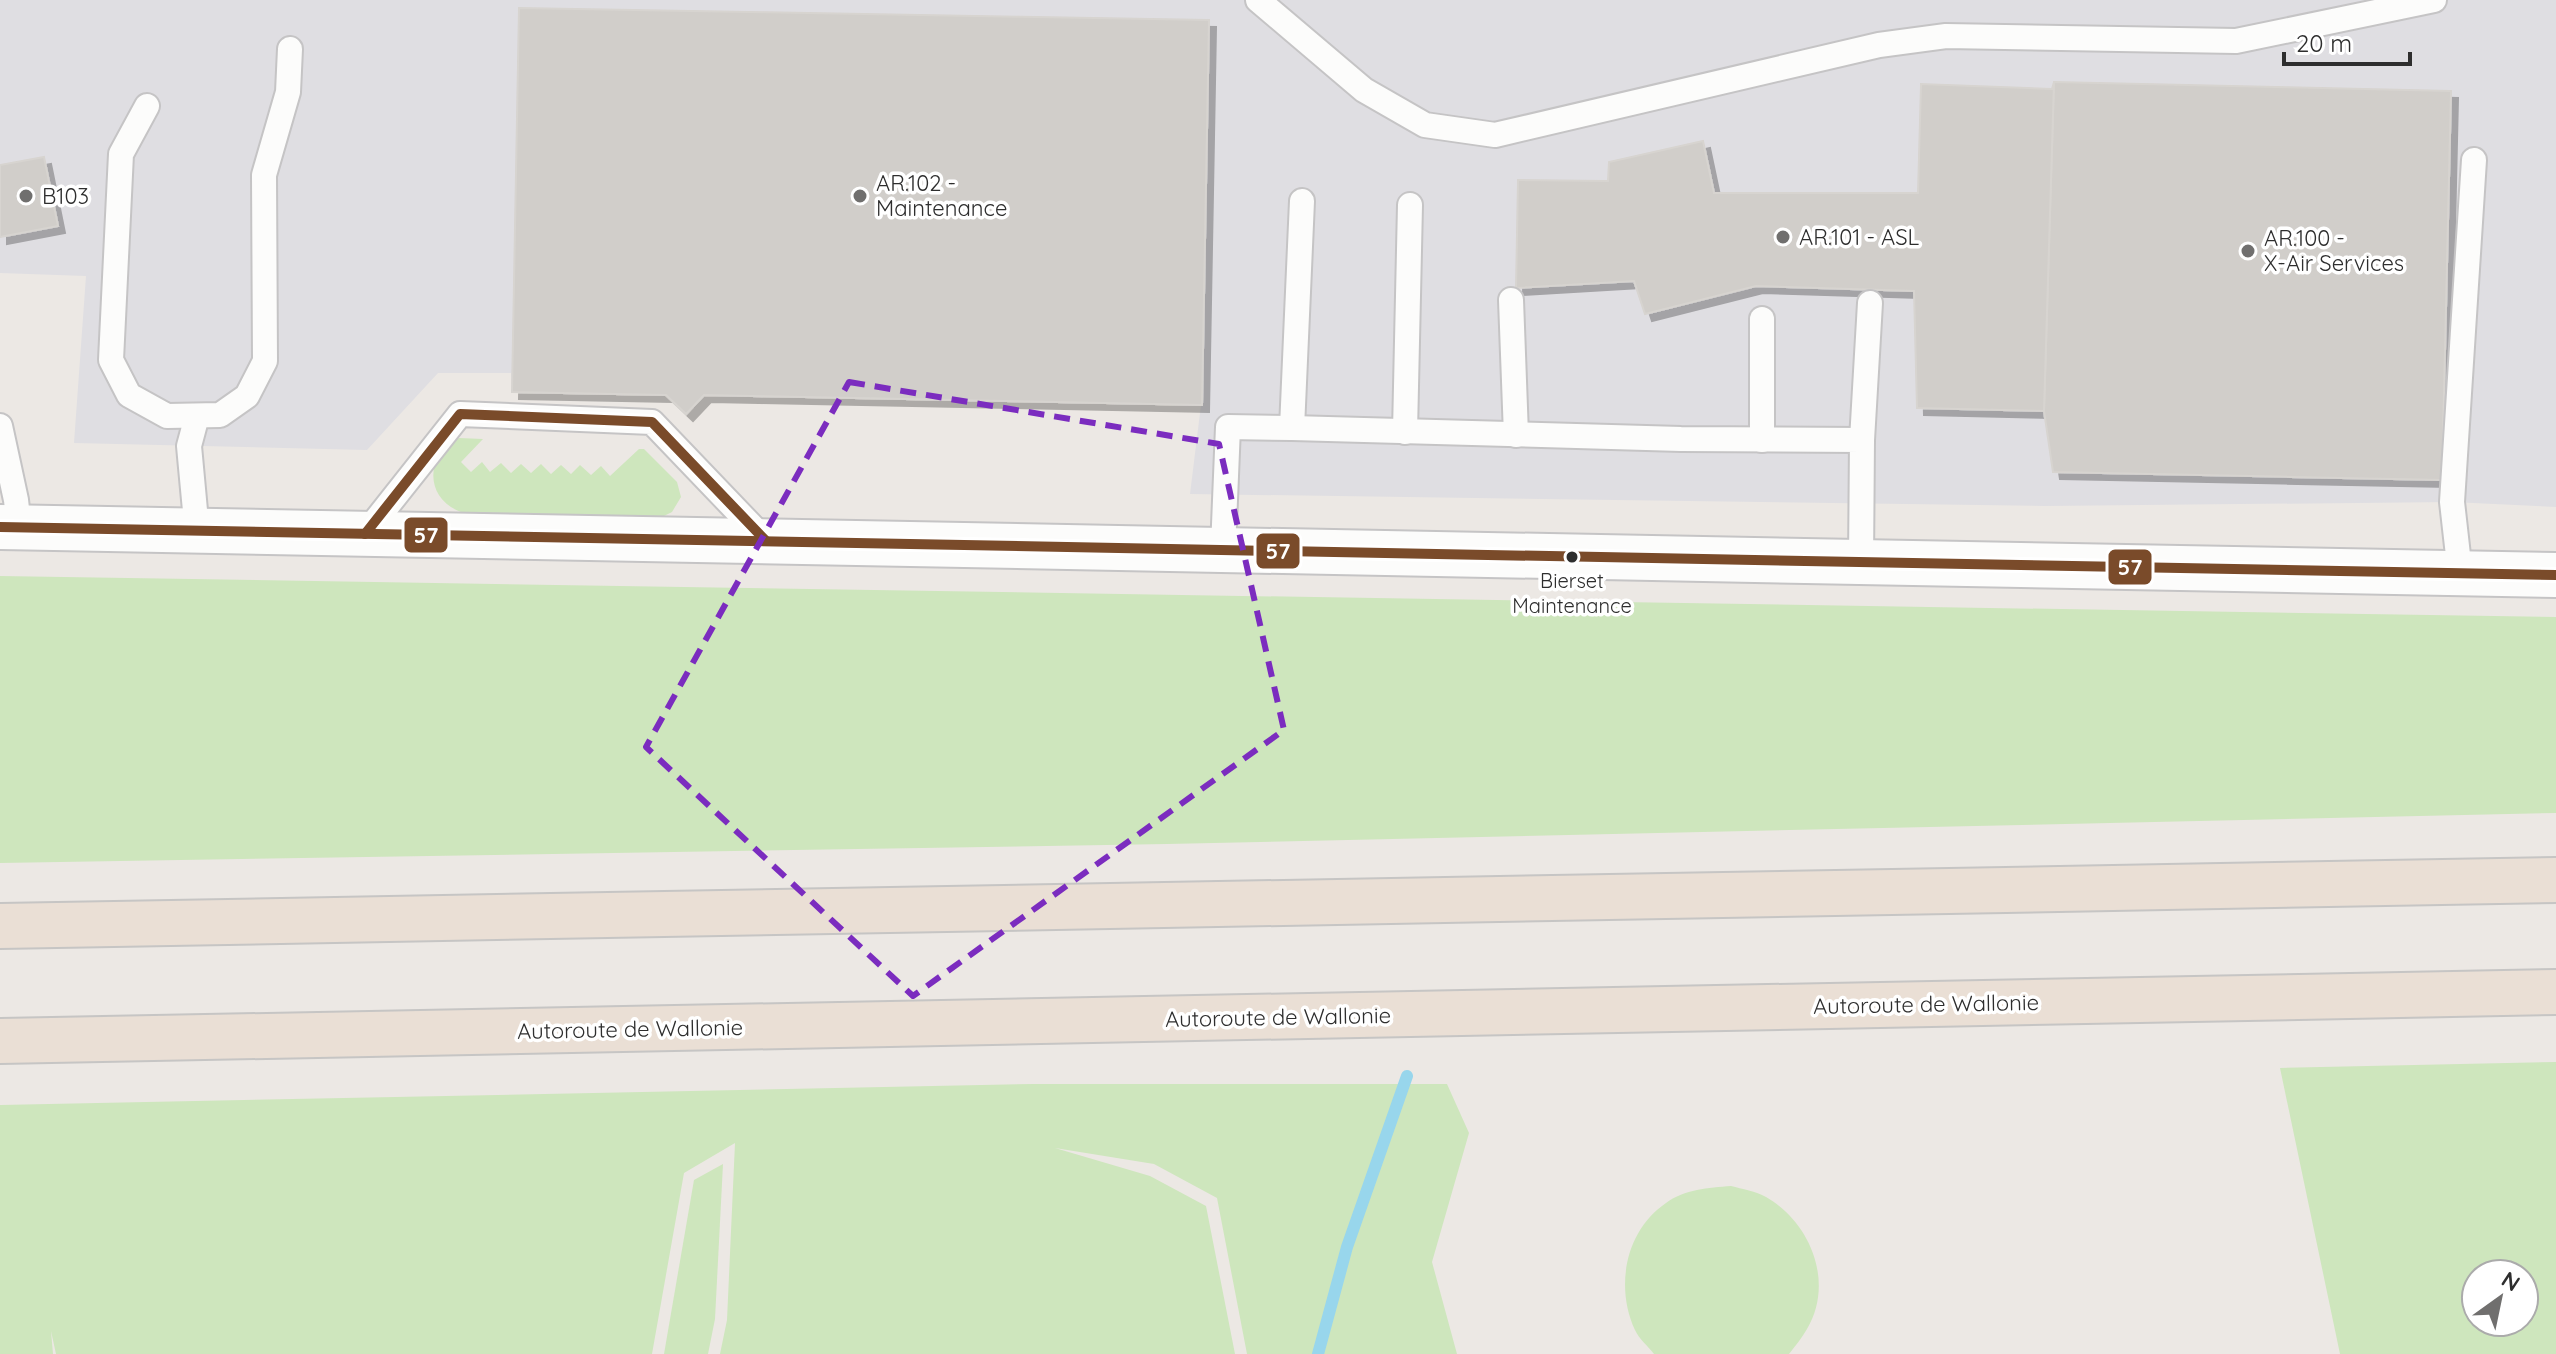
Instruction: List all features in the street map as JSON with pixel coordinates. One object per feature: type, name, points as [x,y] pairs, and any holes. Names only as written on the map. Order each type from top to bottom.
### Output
[{"type":"highway","points":[[0,926],[2556,880]]},
{"type":"highway","name":"Autoroute de Wallonie","points":[[0,1041],[2556,992]]},
{"type":"street","points":[[9,527],[2556,575]]},
{"type":"lane","points":[[1258,0],[1364,90],[1425,125],[1495,135],[1879,45],[1946,36],[2236,41],[2434,0]]},
{"type":"lane","points":[[147,106],[121,154],[111,360],[129,395],[167,416],[220,415],[247,396],[265,361],[264,175],[288,92],[290,49]]},
{"type":"lane","points":[[2460,573],[2452,502],[2474,160]]},
{"type":"lane","points":[[1292,428],[1302,201]]},
{"type":"lane","points":[[1405,432],[1410,205]]},
{"type":"lane","points":[[1511,300],[1516,435]]},
{"type":"lane","points":[[1861,562],[1862,440],[1870,303]]},
{"type":"lane","points":[[1762,319],[1762,440]]},
{"type":"lane","points":[[365,534],[460,414],[652,422],[765,540]]},
{"type":"lane","points":[[197,416],[189,446],[197,532]]},
{"type":"lane","points":[[0,426],[16,500],[9,527]]},
{"type":"lane","points":[[1223,549],[1228,427],[1862,440]]},
{"type":"highlighted area","points":[[849,382],[1219,444],[1284,730],[913,996],[646,747]]},
{"type":"shaded area","points":[[0,0],[2556,0],[2556,507],[2452,502],[2045,506],[1190,494],[1201,405],[704,395],[686,414],[665,395],[512,392],[511,373],[438,373],[367,450],[74,443],[86,276],[0,273]]},
{"type":"green space","points":[[459,438],[483,439],[461,462],[471,472],[482,462],[490,472],[501,463],[511,473],[521,464],[531,473],[541,464],[551,474],[561,465],[571,474],[580,465],[591,475],[601,466],[610,476],[639,449],[644,449],[677,482],[681,497],[672,512],[662,517],[464,513],[442,499],[433,478],[439,456]]},
{"type":"green space","points":[[0,576],[2556,617],[2556,813],[1167,844],[0,863]]},
{"type":"green space","points":[[2556,1062],[2556,1354],[2340,1354],[2280,1068]]},
{"type":"green space","points":[[1033,1084],[1447,1084],[1469,1133],[1432,1262],[1457,1354],[1247,1354],[1217,1198],[1154,1164],[1055,1148],[1150,1176],[1206,1206],[1235,1354],[720,1354],[727,1320],[735,1143],[684,1173],[652,1354],[56,1354],[51,1331],[53,1354],[0,1354],[0,1105]]},
{"type":"green space","points":[[723,1164],[715,1319],[708,1354],[664,1354],[694,1180]]},
{"type":"green space","points":[[1731,1186],[1766,1197],[1782,1208],[1806,1237],[1814,1255],[1819,1292],[1807,1329],[1789,1354],[1654,1354],[1637,1333],[1629,1313],[1625,1278],[1633,1244],[1652,1215],[1673,1198],[1697,1190]]},
{"type":"building","name":"AR.102 - Maintenance","points":[[519,8],[1209,20],[1202,405],[704,395],[686,414],[666,395],[512,392]]},
{"type":"building","name":"AR.100 - X-Air Services","points":[[2054,82],[2451,91],[2442,480],[2053,472],[2044,411]]},
{"type":"building","name":"AR.101 - ASL","points":[[2054,82],[2044,411],[1917,408],[1914,291],[1756,286],[1645,314],[1634,281],[1516,288],[1518,180],[1608,181],[1609,162],[1703,141],[1714,193],[1918,193],[1921,84],[2052,89]]},
{"type":"building","name":"B103","points":[[44,157],[58,226],[0,237],[0,165]]},
{"type":"waterway","points":[[1318,1354],[1347,1247],[1407,1076]]},
{"type":"transit line","name":"57","points":[[365,534],[460,414],[652,422],[765,540]]},
{"type":"transit line","name":"57","points":[[0,527],[2556,575]]},
{"type":"place","name":"B103","points":[[26,196]]},
{"type":"place","name":"AR.102 - Maintenance","points":[[860,196]]},
{"type":"place","name":"AR.101 - ASL","points":[[1783,237]]},
{"type":"place","name":"AR.100 - X-Air Services","points":[[2248,251]]},
{"type":"place","name":"Bierset Maintenance","points":[[1572,557]]}]
